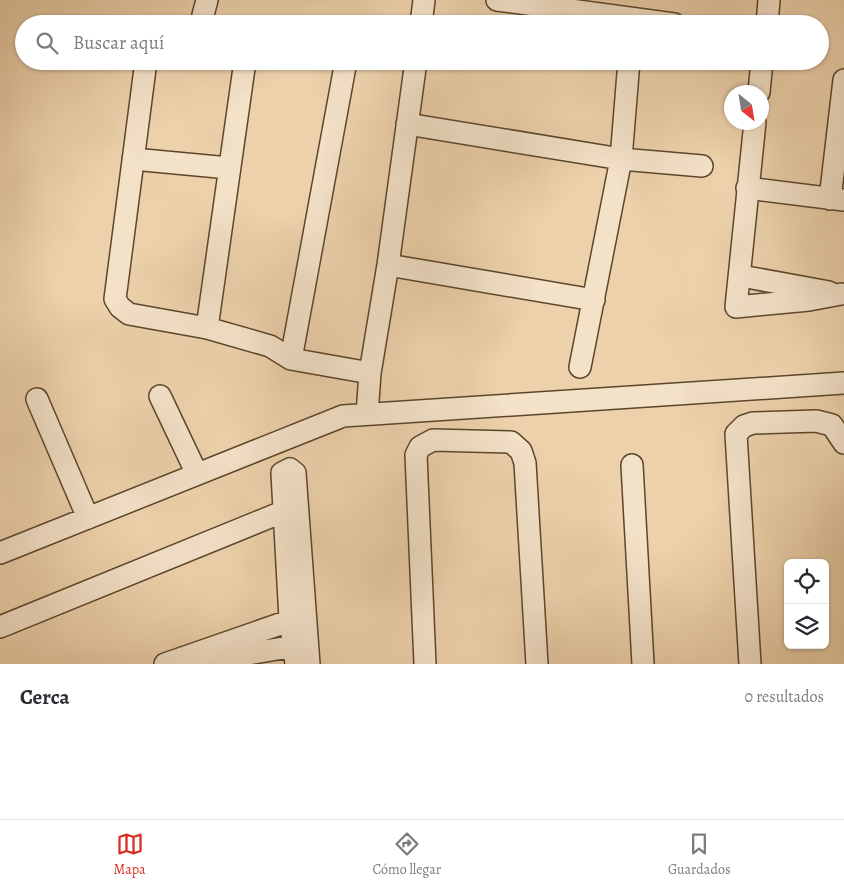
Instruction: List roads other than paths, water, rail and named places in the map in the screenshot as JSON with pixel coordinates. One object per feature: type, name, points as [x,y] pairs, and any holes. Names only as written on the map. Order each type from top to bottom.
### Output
[{"type":"street","points":[[422,15],[424,0]]},
{"type":"street","points":[[497,0],[633,14]]},
{"type":"street","points":[[768,15],[770,0]]},
{"type":"street","points":[[145,70],[115,299],[120,307],[129,314],[207,328],[270,346],[291,359],[370,373]]},
{"type":"street","points":[[207,328],[244,70]]},
{"type":"street","points":[[291,359],[344,70]]},
{"type":"street","points":[[358,414],[370,373],[388,265],[415,70]]},
{"type":"street","points":[[580,367],[621,158],[628,70]]},
{"type":"street","points":[[760,85],[761,70]]},
{"type":"street","points":[[748,188],[837,200],[844,80]]},
{"type":"street","points":[[407,124],[621,158],[702,166]]},
{"type":"street","points":[[754,130],[741,276],[735,314],[842,294]]},
{"type":"street","points":[[133,159],[229,168]]},
{"type":"street","points":[[388,265],[594,300]]},
{"type":"street","points":[[741,276],[842,294]]},
{"type":"street","points":[[0,553],[146,496],[254,450],[358,414],[844,383]]},
{"type":"street","points":[[160,396],[198,474]]},
{"type":"street","points":[[37,399],[88,518]]},
{"type":"street","points":[[750,664],[736,434],[744,426],[753,423],[816,421],[832,425],[844,443]]},
{"type":"street","points":[[425,664],[416,455],[420,447],[433,440],[511,442],[521,451],[526,463],[537,664]]},
{"type":"street","points":[[632,465],[643,664]]},
{"type":"street","points":[[0,627],[291,509],[302,654],[188,664]]},
{"type":"street","points":[[165,664],[298,617]]}]
